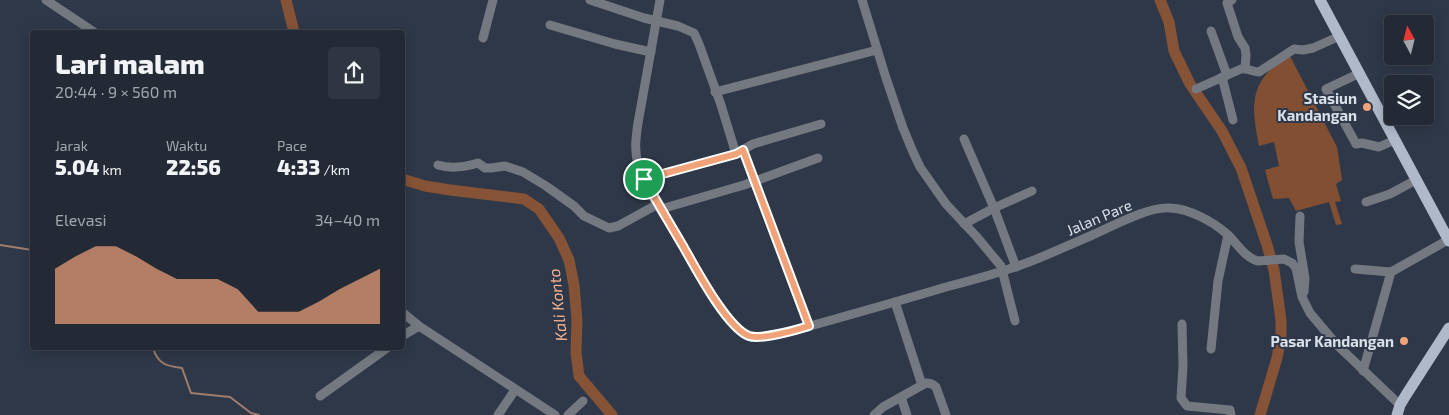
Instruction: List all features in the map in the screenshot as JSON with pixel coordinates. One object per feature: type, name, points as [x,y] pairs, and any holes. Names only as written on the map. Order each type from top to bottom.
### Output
[{"type":"main road","points":[[1320,0],[1449,240]]},
{"type":"main road","points":[[1398,410],[1449,328]]},
{"type":"street","points":[[46,0],[91,30]]},
{"type":"street","points":[[483,38],[493,0]]},
{"type":"street","points":[[590,0],[657,22],[678,26],[694,34],[739,152],[754,181],[809,326]]},
{"type":"street","name":"Jalan Pare","points":[[660,0],[638,123],[636,158],[644,179],[710,293],[733,323],[748,336],[754,337],[781,333],[896,302],[1016,267],[1138,215],[1164,208],[1184,210],[1202,218],[1228,235],[1248,257],[1258,261],[1284,259],[1290,261],[1296,268],[1302,297],[1310,313],[1398,410]]},
{"type":"street","points":[[862,0],[903,128],[920,167],[946,204],[996,258],[1003,270],[1015,321]]},
{"type":"street","points":[[1232,0],[1227,3],[1236,30],[1245,48],[1245,69]]},
{"type":"street","points":[[550,25],[614,44],[651,52]]},
{"type":"street","points":[[1212,31],[1233,120]]},
{"type":"street","points":[[1196,88],[1245,69],[1260,72],[1294,49],[1313,48],[1340,36]]},
{"type":"street","points":[[716,92],[877,50]]},
{"type":"street","points":[[1360,73],[1326,89],[1356,144],[1362,143],[1379,147],[1395,140]]},
{"type":"street","points":[[644,179],[739,152],[753,144],[820,124]]},
{"type":"street","points":[[964,139],[994,208],[1016,267]]},
{"type":"street","points":[[438,165],[463,168],[478,163],[486,168],[510,167],[523,172],[546,186],[574,206],[584,216],[609,228],[618,226],[660,207],[754,181],[818,158]]},
{"type":"street","points":[[1366,202],[1390,194],[1416,180]]},
{"type":"street","points":[[964,224],[1032,191]]},
{"type":"street","points":[[1300,216],[1299,242],[1305,286],[1302,297]]},
{"type":"street","points":[[1211,349],[1218,281],[1228,235]]},
{"type":"street","points":[[1355,269],[1391,272],[1449,240]]},
{"type":"street","points":[[1363,371],[1391,272]]},
{"type":"street","points":[[896,302],[922,385]]},
{"type":"street","points":[[405,314],[419,326],[555,415]]},
{"type":"street","points":[[1182,324],[1183,366],[1181,398],[1187,406],[1230,410],[1231,415]]},
{"type":"street","points":[[405,334],[419,326]]},
{"type":"street","points":[[320,396],[384,350]]},
{"type":"street","points":[[874,415],[922,385],[930,383],[936,387],[946,415]]},
{"type":"street","points":[[498,415],[515,390]]},
{"type":"street","points":[[901,397],[907,415]]},
{"type":"street","points":[[568,415],[582,401]]},
{"type":"shaded area","points":[[1290,56],[1337,147],[1342,180],[1336,184],[1341,201],[1335,202],[1342,224],[1336,225],[1329,202],[1296,211],[1289,198],[1273,199],[1265,170],[1279,166],[1274,142],[1259,146],[1254,117],[1255,98],[1257,89],[1268,72],[1275,65]]},
{"type":"waterway","name":"Kali Konto","points":[[286,0],[294,30]]},
{"type":"waterway","points":[[1160,0],[1169,22],[1174,51],[1190,84],[1222,131],[1241,168],[1274,270],[1281,320],[1281,337],[1277,358],[1260,415]]},
{"type":"waterway","name":"Kali Konto","points":[[405,180],[425,186],[524,199],[539,209],[559,238],[569,260],[574,285],[577,320],[576,352],[579,376],[612,415]]},
{"type":"waterway","points":[[0,245],[30,250]]},
{"type":"waterway","points":[[154,350],[157,358],[163,363],[182,368],[191,393],[230,397],[251,413],[259,415]]},
{"type":"place","name":"Stasiun Kandangan","points":[[1367,107]]},
{"type":"place","name":"Pasar Kandangan","points":[[1404,341]]},
{"type":"route","points":[[743,150],[809,326],[754,337],[748,336],[741,331],[710,293],[644,179],[736,154],[743,150]]}]
